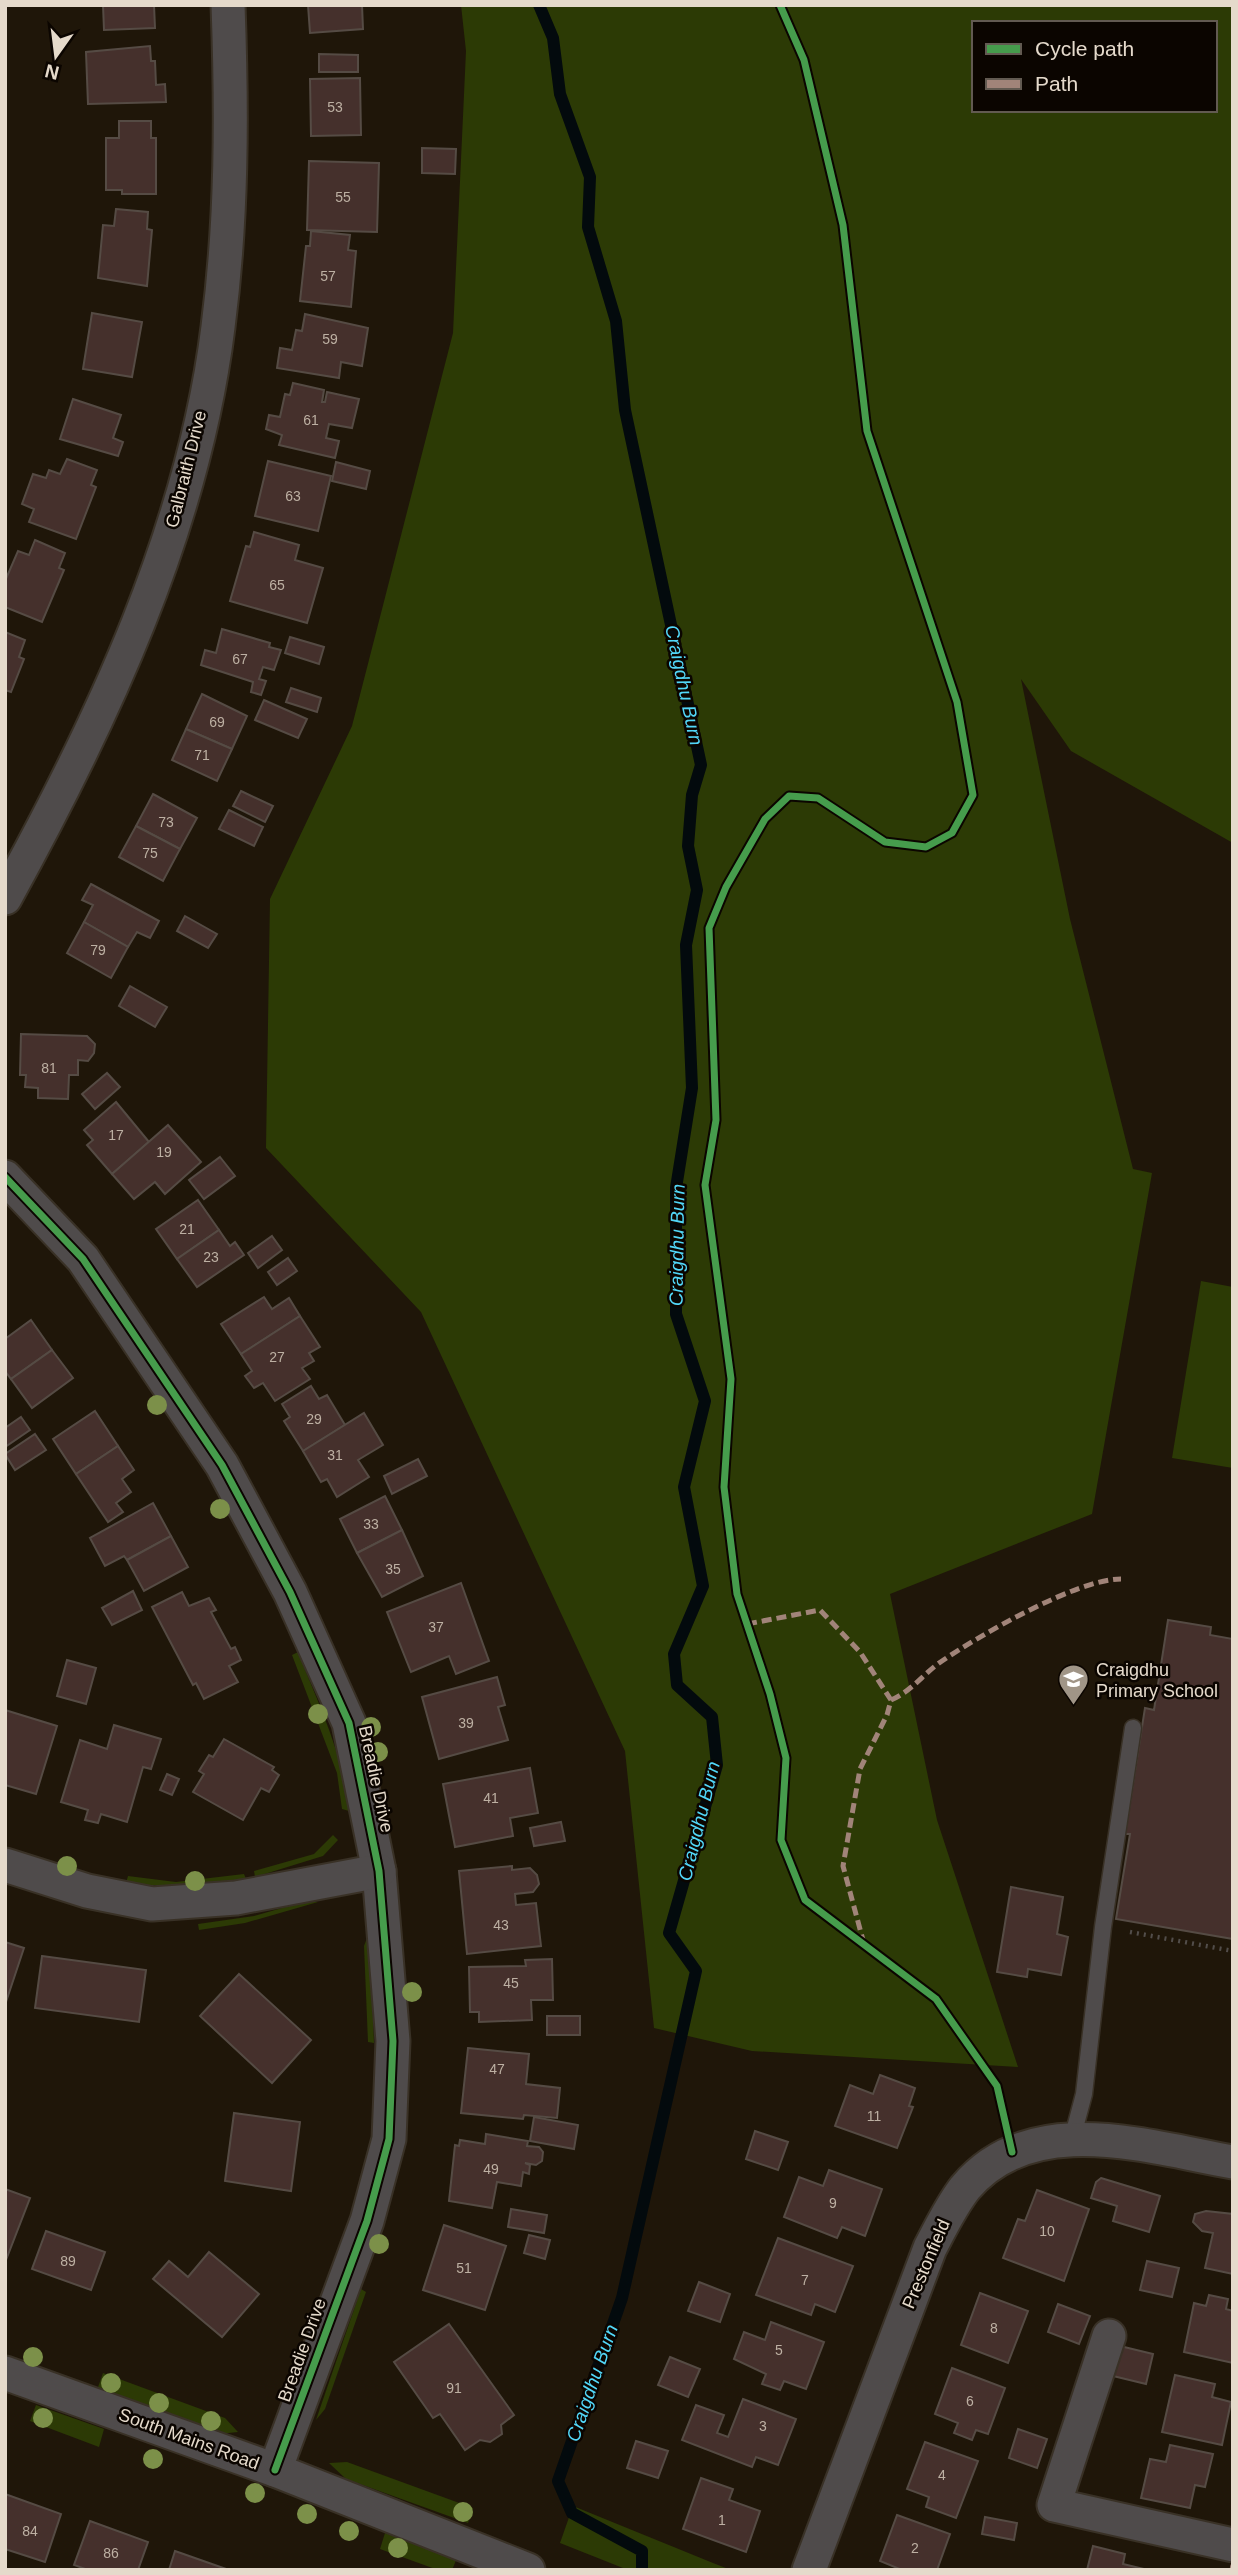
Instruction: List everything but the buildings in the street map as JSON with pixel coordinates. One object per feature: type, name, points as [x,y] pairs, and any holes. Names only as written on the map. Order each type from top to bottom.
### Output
[{"type":"street","name":"Galbraith Drive","points":[[5,898],[51,814],[109,691],[166,545],[195,442],[218,329],[227,232],[232,100],[228,5]]},
{"type":"street","name":"Breadie Drive","points":[[5,1177],[83,1259],[222,1465],[290,1592],[349,1723],[379,1871],[393,2041],[389,2139],[367,2221],[275,2470]]},
{"type":"street","points":[[5,1865],[87,1891],[152,1904],[236,1898],[379,1871]]},
{"type":"street","name":"Prestonfield","points":[[809,2570],[930,2248],[946,2215],[966,2187],[1012,2152],[1072,2139],[1120,2142],[1233,2162]]},
{"type":"street","points":[[1109,2336],[1054,2505],[1233,2545]]},
{"type":"street","name":"South Mains Road","points":[[5,2372],[275,2470],[528,2570]]},
{"type":"lane","points":[[1072,2139],[1084,2094],[1102,1927],[1133,1728]]},
{"type":"path","points":[[1102,1927],[1233,1951]]},
{"type":"green space","points":[[461,5],[1233,5],[1233,843],[1071,751],[1021,679],[1070,919],[1133,1169],[1152,1173],[1092,1514],[890,1594],[937,1820],[1018,2067],[752,2051],[654,2028],[625,1751],[421,1312],[266,1148],[270,899],[352,726],[453,333],[466,51]]},
{"type":"green space","points":[[1201,1281],[1233,1287],[1233,1468],[1172,1458]]},
{"type":"green space","points":[[298,1652],[336,1750],[349,1811],[342,1809],[337,1773],[292,1655]]},
{"type":"green space","points":[[333,1835],[338,1840],[323,1856],[255,1877],[254,1871],[314,1854]]},
{"type":"green space","points":[[244,1874],[246,1879],[215,1884],[157,1886],[126,1883],[128,1876],[176,1882]]},
{"type":"green space","points":[[303,1902],[318,1902],[245,1923],[199,1930],[198,1924],[254,1916]]},
{"type":"green space","points":[[367,1938],[371,1966],[374,2043],[368,2042],[364,1946]]},
{"type":"green space","points":[[361,2289],[366,2292],[325,2409],[316,2420]]},
{"type":"green space","points":[[103,2373],[225,2418],[238,2432],[219,2434],[97,2390]]},
{"type":"green space","points":[[36,2405],[104,2429],[99,2447],[30,2421]]},
{"type":"green space","points":[[347,2462],[473,2508],[468,2523],[346,2479],[329,2463]]},
{"type":"green space","points":[[573,2506],[731,2570],[628,2570],[560,2543]]},
{"type":"green space","points":[[385,2533],[457,2558],[452,2570],[438,2570],[380,2549]]},
{"type":"waterway","name":"Craigdhu Burn","points":[[539,5],[553,38],[560,94],[590,177],[588,227],[616,321],[625,410],[701,765],[692,795],[688,846],[697,890],[686,945],[692,1088],[676,1188],[676,1314],[705,1401],[684,1487],[703,1586],[674,1654],[677,1685],[712,1717],[717,1765],[669,1933],[696,1971],[622,2298],[558,2481],[572,2513],[642,2551],[642,2570]]},
{"type":"marked path","points":[[891,1700],[905,1692],[942,1661],[1029,1610],[1080,1588],[1102,1581],[1121,1579]]},
{"type":"marked path","points":[[747,1624],[820,1610],[860,1652],[891,1700],[887,1715],[860,1769],[843,1866],[864,1944]]},
{"type":"marked path","points":[[1232,2570],[1233,2565]]},
{"type":"cycle path","points":[[780,5],[804,60],[843,225],[867,431],[957,702],[973,795],[952,833],[926,847],[885,842],[818,798],[789,796],[765,819],[726,887],[709,928],[716,1120],[705,1185],[731,1379],[724,1487],[737,1594],[770,1694],[786,1758],[781,1840],[805,1900],[936,1999],[997,2086],[1012,2152]]},
{"type":"cycle path","points":[[5,1177],[83,1259],[222,1465],[290,1592],[349,1723],[379,1871],[393,2041],[389,2139],[367,2221],[275,2470]]},
{"type":"place","name":"Craigdhu Primary School","points":[[1073,1707]]}]
